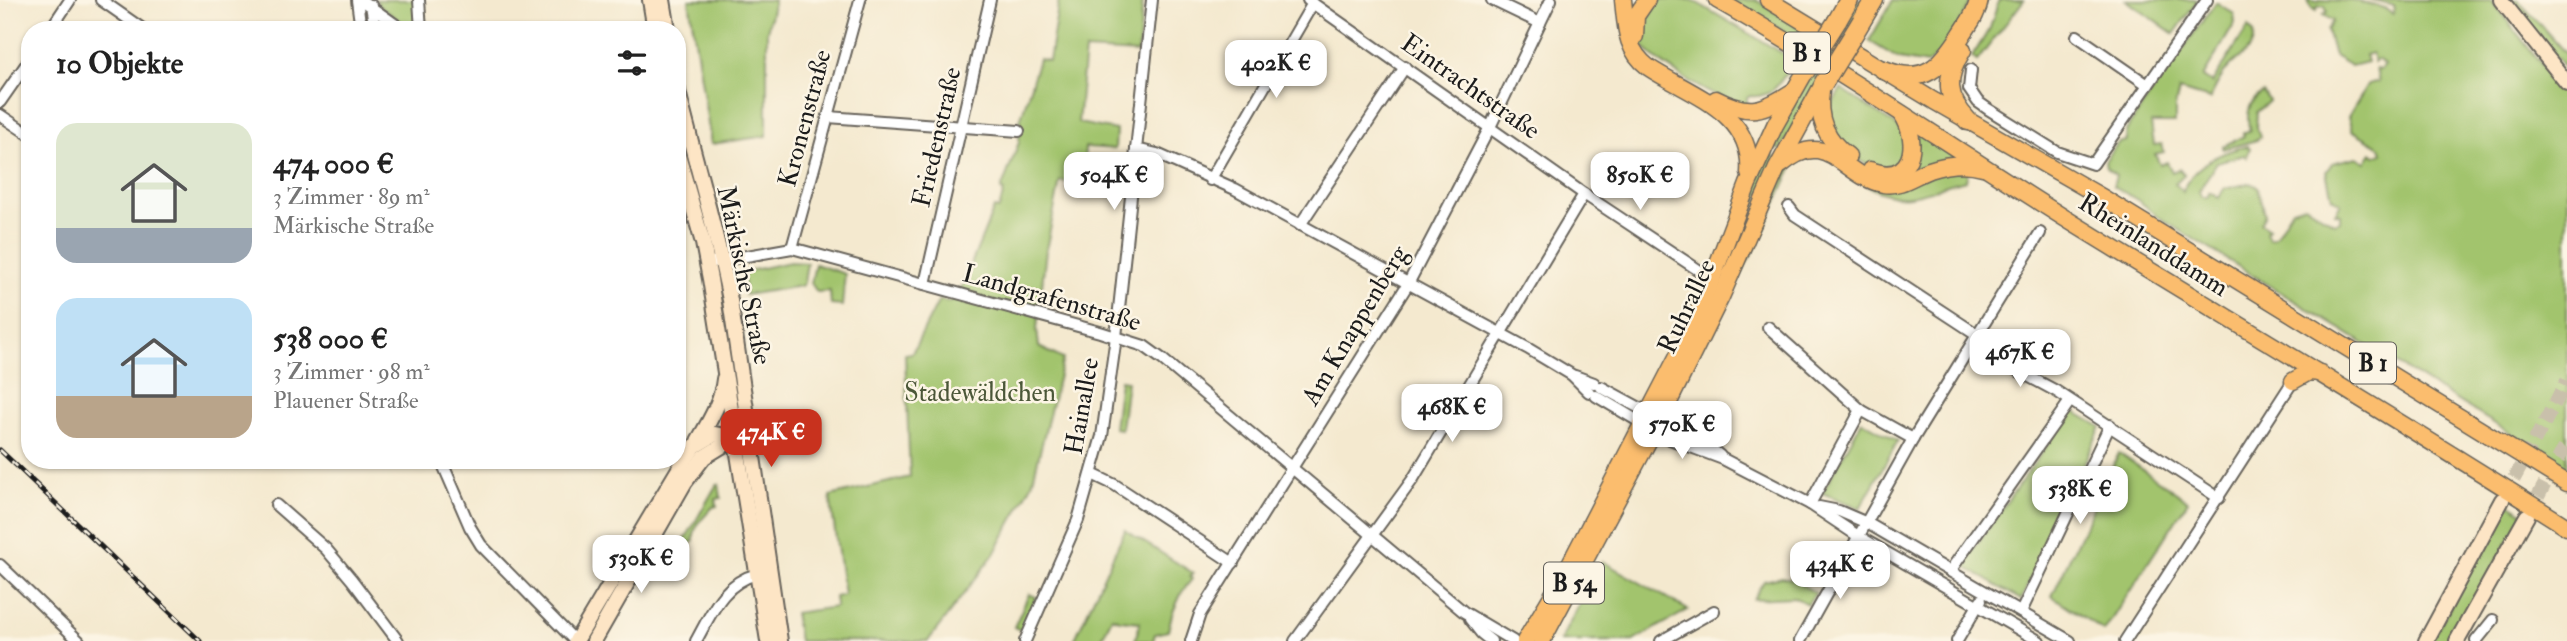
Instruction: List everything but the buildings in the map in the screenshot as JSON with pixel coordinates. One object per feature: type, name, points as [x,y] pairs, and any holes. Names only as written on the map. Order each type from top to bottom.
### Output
[{"type":"highway","name":"Ruhrallee","points":[[1821,89],[1874,0]]},
{"type":"highway","points":[[1884,70],[1901,76],[1914,76],[1937,67],[1950,54],[1970,23],[1979,0]]},
{"type":"highway","points":[[1968,121],[1953,103],[1950,91],[1951,75],[1956,59],[1982,17],[1987,0]]},
{"type":"highway","name":"Ruhrallee","points":[[1800,81],[1846,5]]},
{"type":"main road","points":[[650,0],[654,21]]},
{"type":"main road","points":[[663,0],[666,21]]},
{"type":"main road","points":[[1623,0],[1629,43],[1637,57],[1657,73],[1720,110],[1740,130],[1745,138],[1749,156],[1748,184]]},
{"type":"main road","points":[[1647,0],[1636,16],[1634,34],[1642,51],[1662,69],[1712,97],[1739,109],[1763,108],[1800,81]]},
{"type":"main road","name":"Rheinlanddamm","points":[[1717,0],[2567,527]]},
{"type":"main road","name":"Rheinlanddamm","points":[[1768,0],[1968,121],[2105,199],[2567,482]]},
{"type":"main road","points":[[2501,0],[2567,83]]},
{"type":"main road","name":"Ruhrallee","points":[[1652,421],[1712,279],[1748,184],[1775,125],[1800,81]]},
{"type":"main road","points":[[1821,89],[1822,120],[1830,140],[1846,155],[1876,172],[1888,173],[1897,170],[1912,154],[1913,136],[1895,108]]},
{"type":"main road","name":"Ruhrallee","points":[[1542,641],[1599,521],[1721,297],[1777,168],[1821,89]]},
{"type":"main road","name":"Märkische Straße","points":[[686,124],[714,261],[741,369],[742,437],[757,574],[768,641]]},
{"type":"main road","points":[[1777,168],[1799,151],[1813,149],[1831,155],[1882,183],[1896,184],[1930,170],[1957,164],[1982,166],[1998,174]]},
{"type":"main road","name":"Märkische Straße","points":[[686,187],[714,261],[724,371],[742,437],[780,641]]},
{"type":"main road","points":[[1712,279],[1718,285],[1721,297]]},
{"type":"main road","points":[[2290,356],[2295,366],[2293,381]]},
{"type":"main road","points":[[686,461],[713,416],[722,391],[724,371]]},
{"type":"main road","points":[[2293,381],[2309,372],[2319,373]]},
{"type":"main road","points":[[695,446],[715,433],[742,437]]},
{"type":"main road","points":[[594,641],[685,482],[704,457],[742,437]]},
{"type":"main road","points":[[576,641],[681,469]]},
{"type":"main road","points":[[2426,641],[2502,500]]},
{"type":"main road","points":[[2457,641],[2527,516]]},
{"type":"main road","name":"Ruhrallee","points":[[1525,641],[1599,521]]},
{"type":"street","points":[[56,21],[70,0]]},
{"type":"street","points":[[101,0],[131,21]]},
{"type":"street","points":[[360,21],[359,0],[371,4],[392,21]]},
{"type":"street","points":[[419,0],[420,21]]},
{"type":"street","name":"Kronenstraße","points":[[792,248],[860,0]]},
{"type":"street","name":"Friedenstraße","points":[[925,284],[990,0]]},
{"type":"street","name":"Hainallee","points":[[1025,641],[1078,520],[1103,430],[1116,337],[1152,0]]},
{"type":"street","points":[[1492,0],[1540,23]]},
{"type":"street","name":"Am Knappenberg","points":[[1191,641],[1200,614],[1408,284],[1490,127],[1551,0]]},
{"type":"street","points":[[1971,70],[1969,89],[1978,102],[2057,152],[2093,164],[2207,0]]},
{"type":"street","points":[[1210,180],[1311,2]]},
{"type":"street","name":"Eintrachtstraße","points":[[1311,2],[1584,194],[1712,279]]},
{"type":"street","points":[[2077,36],[2148,85]]},
{"type":"street","points":[[1300,225],[1405,68]]},
{"type":"street","points":[[0,102],[21,72]]},
{"type":"street","points":[[0,115],[21,129]]},
{"type":"street","points":[[828,117],[1019,131]]},
{"type":"street","points":[[1136,149],[1153,152],[1234,189],[1500,333],[1652,421],[1699,452],[1723,459],[1810,505],[1858,536],[2039,641]]},
{"type":"street","points":[[1295,641],[1413,479],[1584,194]]},
{"type":"street","points":[[1789,207],[1795,215],[1975,340],[1984,352],[2110,425],[2219,498]]},
{"type":"street","points":[[1800,641],[1913,439],[2040,233]]},
{"type":"street","name":"Landgrafenstraße","points":[[714,261],[792,248],[1144,346],[1464,612],[1513,641]]},
{"type":"street","points":[[1768,327],[1861,410],[1913,439]]},
{"type":"street","points":[[2125,641],[2293,381]]},
{"type":"street","points":[[1950,571],[2070,401]]},
{"type":"street","points":[[1810,505],[1861,410]]},
{"type":"street","points":[[2021,612],[2110,425]]},
{"type":"street","points":[[445,469],[470,527],[481,545],[576,641]]},
{"type":"street","points":[[1092,474],[1115,485],[1233,563]]},
{"type":"street","points":[[276,505],[326,549],[398,641]]},
{"type":"street","points":[[1810,505],[1839,511],[1867,523],[2070,641]]},
{"type":"street","points":[[0,565],[79,641]]},
{"type":"street","points":[[696,641],[723,594],[738,580],[757,574]]},
{"type":"street","points":[[1957,641],[1986,592]]},
{"type":"street","points":[[1661,641],[1714,611]]},
{"type":"street","name":"Landgrafenstraße","points":[[1464,612],[1480,633],[1491,641]]},
{"type":"street","points":[[2476,641],[2493,620]]},
{"type":"green space","points":[[376,0],[416,0],[418,21],[400,21],[378,5]]},
{"type":"green space","points":[[689,0],[774,0],[767,32],[767,136],[711,144]]},
{"type":"green space","name":"Stadewäldchen","points":[[1059,0],[1143,0],[1138,53],[1085,50],[1078,123],[1116,130],[1115,149],[1085,147],[1084,165],[1079,165],[1077,183],[1060,181],[1046,250],[1037,329],[1039,347],[1063,359],[1032,484],[994,554],[928,641],[799,641],[794,613],[836,607],[835,597],[844,595],[830,496],[910,477],[905,354],[912,353],[939,300],[951,302],[963,284],[994,208],[999,209],[1004,191],[1001,190],[1019,142],[1020,121],[1039,59],[1049,61]]},
{"type":"green space","points":[[1655,0],[1692,0],[1794,60],[1772,91],[1750,96],[1747,98],[1747,106],[1731,102],[1693,84],[1646,50],[1639,37],[1639,25]]},
{"type":"green space","points":[[1730,0],[1756,0],[1810,33],[1804,43]]},
{"type":"green space","points":[[1856,0],[1867,0],[1780,150],[1772,146],[1789,112]]},
{"type":"green space","points":[[1893,0],[1972,0],[1947,46],[1927,64],[1899,59],[1869,41]]},
{"type":"green space","points":[[1999,0],[2024,0],[1977,61],[1972,57],[1990,28]]},
{"type":"green space","points":[[2126,0],[2198,0],[2174,34]]},
{"type":"green space","points":[[2308,0],[2358,2],[2385,9],[2393,14],[2394,6],[2370,0],[2491,0],[2567,97],[2567,468],[2166,222],[2139,201],[2113,186],[2116,175],[2106,168],[2105,161],[2118,143],[2127,141],[2126,131],[2130,124],[2216,2],[2234,14],[2235,23],[2203,77],[2212,83],[2248,27],[2253,32],[2252,44],[2225,72],[2210,99],[2179,90],[2175,123],[2151,123],[2154,145],[2162,144],[2164,152],[2155,154],[2160,165],[2167,162],[2172,172],[2179,169],[2184,175],[2175,183],[2182,192],[2193,174],[2208,161],[2247,146],[2250,148],[2246,157],[2244,155],[2217,162],[2199,191],[2201,197],[2208,197],[2209,192],[2219,198],[2224,189],[2250,183],[2258,187],[2265,214],[2260,223],[2269,229],[2266,232],[2269,239],[2275,237],[2292,209],[2305,205],[2334,223],[2340,221],[2340,214],[2335,213],[2341,203],[2332,198],[2326,172],[2332,163],[2357,157],[2366,162],[2372,153],[2375,156],[2382,153],[2380,147],[2352,130],[2348,117],[2368,84],[2379,81],[2376,69],[2380,70],[2384,65],[2378,59],[2374,62],[2372,53],[2365,55],[2367,62],[2351,66],[2334,56],[2327,30],[2333,21],[2323,15],[2327,12],[2325,6],[2317,7],[2316,11],[2311,8]]},
{"type":"green space","points":[[2510,0],[2518,0],[2567,55],[2567,71]]},
{"type":"green space","points":[[1841,89],[1904,131],[1908,142],[1898,165],[1888,169],[1867,165],[1844,149],[1828,119],[1830,107]]},
{"type":"green space","points":[[2263,92],[2269,101],[2257,112],[2256,127],[2260,137],[2223,149],[2223,146],[2244,136],[2243,133],[2250,130],[2249,109]]},
{"type":"green space","points":[[1914,130],[1964,163],[1902,172]]},
{"type":"green space","points":[[1768,154],[1776,158],[1723,282],[1718,279]]},
{"type":"green space","points":[[1790,164],[1792,168],[1756,247],[1739,275],[1737,274]]},
{"type":"green space","points":[[1945,170],[1968,172],[1966,180],[1908,196],[1883,193],[1867,186]]},
{"type":"green space","points":[[790,262],[807,263],[804,283],[801,286],[745,295],[743,272]]},
{"type":"green space","points":[[815,264],[845,274],[842,306],[831,305],[830,291],[817,292],[811,283]]},
{"type":"green space","points":[[1120,380],[1127,381],[1121,429],[1114,428]]},
{"type":"green space","points":[[2072,410],[2101,427],[2021,600],[1962,565]]},
{"type":"green space","points":[[1862,421],[1898,441],[1860,508],[1822,493]]},
{"type":"green space","points":[[2119,453],[2188,501],[2104,631],[2052,596]]},
{"type":"green space","points":[[717,484],[721,498],[716,499],[717,506],[699,523],[694,541],[687,545],[683,543]]},
{"type":"green space","points":[[2508,503],[2524,513],[2451,641],[2431,641]]},
{"type":"green space","points":[[1125,530],[1193,573],[1190,577],[1192,579],[1182,592],[1168,631],[1155,634],[1153,641],[1135,641],[1140,622],[1112,617],[1102,638],[1107,641],[1074,641]]},
{"type":"green space","points":[[1602,561],[1688,610],[1633,641],[1560,641]]},
{"type":"green space","points":[[1782,577],[1816,593],[1807,604],[1794,597],[1753,599],[1764,581]]},
{"type":"green space","points":[[1029,594],[1036,597],[1034,602],[1037,604],[1024,632],[1014,627]]},
{"type":"tunnel","points":[[2504,497],[2567,381]]},
{"type":"tunnel","points":[[2528,515],[2567,443]]},
{"type":"railway","points":[[0,450],[200,641]]}]
